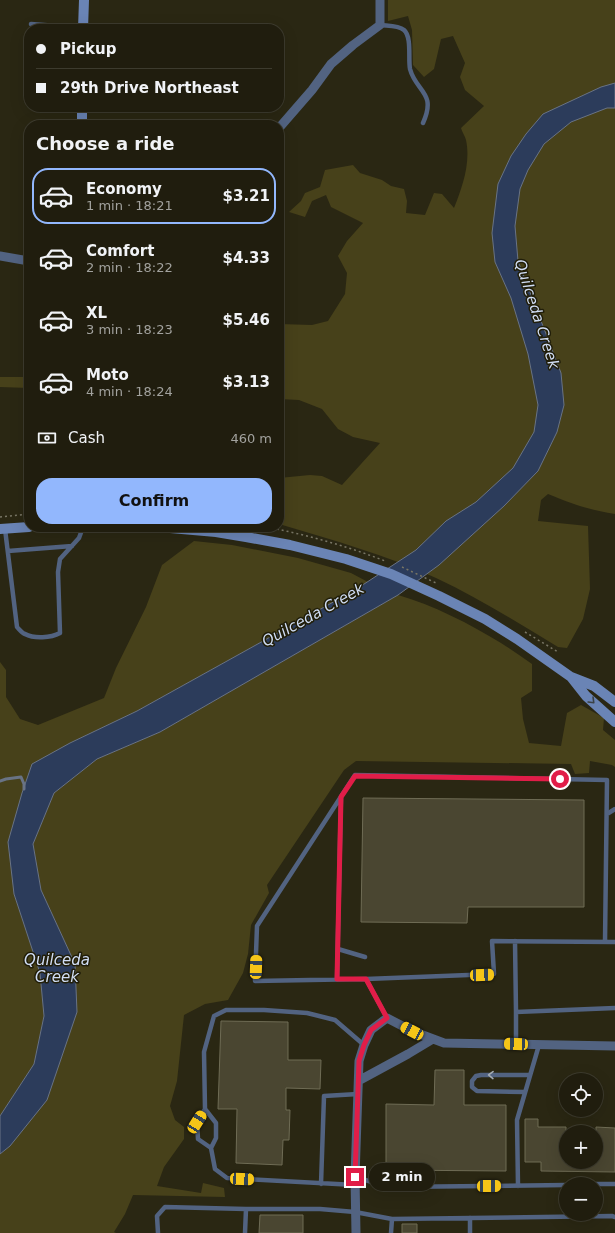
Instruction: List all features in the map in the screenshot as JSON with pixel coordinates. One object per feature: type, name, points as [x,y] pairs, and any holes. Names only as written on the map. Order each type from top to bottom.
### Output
[{"type":"main road","points":[[83,24],[84,0]]},
{"type":"main road","points":[[3,529],[24,527]]},
{"type":"main road","points":[[209,532],[246,536],[346,559],[391,574],[439,596],[484,619],[551,662],[571,677],[586,696],[615,722]]},
{"type":"main road","points":[[571,677],[602,690],[615,702]]},
{"type":"street","points":[[284,122],[312,90],[331,64],[380,25],[380,0]]},
{"type":"street","points":[[0,256],[24,260]]},
{"type":"street","points":[[356,1233],[355,1181],[358,1094],[360,1080],[359,1061],[371,1030],[387,1018],[412,1031],[444,1043],[613,1045]]},
{"type":"street","points":[[360,1080],[433,1039]]},
{"type":"lane","points":[[380,25],[398,27],[404,31],[407,36],[410,70],[415,81],[424,92],[426,98],[427,111],[423,123]]},
{"type":"lane","points":[[3,529],[8,551],[17,627],[24,634],[37,637],[55,636],[60,633],[58,572],[60,559],[79,538],[81,532]]},
{"type":"lane","points":[[8,551],[72,546]]},
{"type":"lane","points":[[605,942],[607,780],[355,776],[257,926],[255,981],[366,979],[494,974],[492,941],[515,941],[605,942],[615,942]]},
{"type":"lane","points":[[337,979],[341,797]]},
{"type":"lane","points":[[607,814],[615,809]]},
{"type":"lane","points":[[515,941],[516,1044]]},
{"type":"lane","points":[[338,949],[365,956]]},
{"type":"lane","points":[[366,979],[387,1018]]},
{"type":"lane","points":[[516,1012],[615,1008]]},
{"type":"lane","points":[[211,1148],[198,1139],[197,1122],[205,1109],[204,1052],[214,1016],[226,1010],[264,1010],[307,1013],[336,1020],[364,1045]]},
{"type":"lane","points":[[518,1186],[517,1120],[539,1045]]},
{"type":"lane","points":[[525,1092],[477,1091],[472,1086],[472,1080],[481,1074],[530,1076]]},
{"type":"lane","points":[[321,1184],[324,1096],[358,1094]]},
{"type":"lane","points":[[205,1109],[216,1123],[216,1138],[211,1148],[215,1169],[227,1178],[321,1184],[355,1181],[389,1187],[559,1185]]},
{"type":"lane","points":[[603,1184],[615,1184]]},
{"type":"lane","points":[[158,1233],[157,1216],[165,1207],[320,1209],[356,1212],[392,1219],[615,1217]]},
{"type":"lane","points":[[245,1233],[246,1209]]},
{"type":"lane","points":[[470,1218],[470,1233]]},
{"type":"lane","points":[[391,1233],[392,1219]]},
{"type":"path","points":[[0,516],[24,514]]},
{"type":"shaded area","points":[[388,0],[615,0],[615,514],[597,511],[548,494],[541,500],[538,521],[588,526],[590,589],[583,619],[567,648],[558,647],[468,594],[436,578],[359,548],[284,526],[284,478],[310,475],[322,476],[342,485],[380,443],[353,437],[338,429],[322,409],[299,400],[284,399],[284,324],[312,325],[328,321],[345,294],[347,273],[338,256],[347,241],[363,223],[331,207],[326,195],[312,201],[305,217],[289,212],[301,201],[305,193],[320,187],[325,170],[353,165],[360,173],[382,180],[391,186],[404,189],[407,201],[406,213],[425,215],[434,193],[442,194],[454,208],[463,184],[467,166],[466,140],[461,128],[484,106],[465,90],[460,77],[465,63],[453,36],[441,39],[434,69],[424,77],[413,65],[412,30],[408,16],[388,21]]},
{"type":"shaded area","points":[[0,377],[24,377],[24,388],[0,387]]},
{"type":"shaded area","points":[[194,541],[232,545],[298,558],[351,573],[368,582],[137,711],[70,743],[14,894],[40,973],[44,1016],[34,1064],[0,1116],[0,662],[6,670],[6,697],[20,719],[38,725],[104,698],[116,668],[146,607],[162,565]]},
{"type":"shaded area","points":[[398,595],[424,604],[464,622],[501,643],[532,664],[532,691],[521,698],[523,719],[529,743],[561,746],[567,713],[581,705],[604,718],[603,730],[615,740],[615,767],[612,765],[590,761],[589,773],[575,774],[571,764],[356,761],[344,770],[267,885],[269,893],[251,925],[248,954],[243,973],[228,1000],[205,1004],[184,1015],[177,1081],[170,1106],[175,1120],[184,1127],[184,1139],[164,1167],[157,1186],[201,1193],[203,1183],[224,1188],[225,1197],[133,1195],[125,1214],[114,1232],[116,1233],[0,1233],[0,1154],[10,1146],[75,964],[41,890],[33,844],[54,793],[97,759],[160,732]]},
{"type":"water","name":"Quilceda Creek","points":[[615,83],[615,108],[607,108],[571,122],[544,144],[528,170],[520,189],[515,226],[518,261],[561,373],[564,405],[557,432],[538,471],[504,506],[439,565],[398,595],[160,732],[97,759],[54,793],[33,844],[41,890],[75,964],[77,1012],[47,1100],[10,1146],[0,1154],[0,1116],[34,1064],[44,1016],[40,973],[14,894],[8,842],[32,764],[70,743],[137,711],[355,590],[416,550],[446,521],[476,502],[513,468],[534,432],[538,405],[528,354],[511,298],[495,262],[492,233],[498,184],[511,156],[526,134],[543,114],[601,87]]},
{"type":"building","points":[[363,798],[584,800],[584,907],[468,907],[467,923],[361,922]]},
{"type":"building","points":[[221,1021],[288,1022],[288,1060],[321,1060],[320,1089],[286,1088],[286,1110],[290,1110],[289,1140],[283,1140],[282,1165],[236,1163],[237,1109],[218,1109]]},
{"type":"building","points":[[435,1070],[464,1070],[464,1105],[506,1105],[506,1171],[386,1170],[386,1104],[434,1105]]},
{"type":"building","points":[[525,1119],[538,1119],[538,1127],[559,1127],[559,1169],[603,1169],[603,1127],[615,1128],[615,1172],[541,1171],[541,1162],[525,1162]]},
{"type":"building","points":[[260,1215],[303,1215],[303,1233],[259,1233]]},
{"type":"building","points":[[402,1224],[417,1224],[417,1233],[402,1233]]},
{"type":"waterway","points":[[0,781],[21,777],[24,784],[24,789]]},
{"type":"route","points":[[355,1177],[360,1080],[359,1061],[371,1030],[387,1018],[366,979],[337,979],[341,797],[355,776],[560,779]]}]
